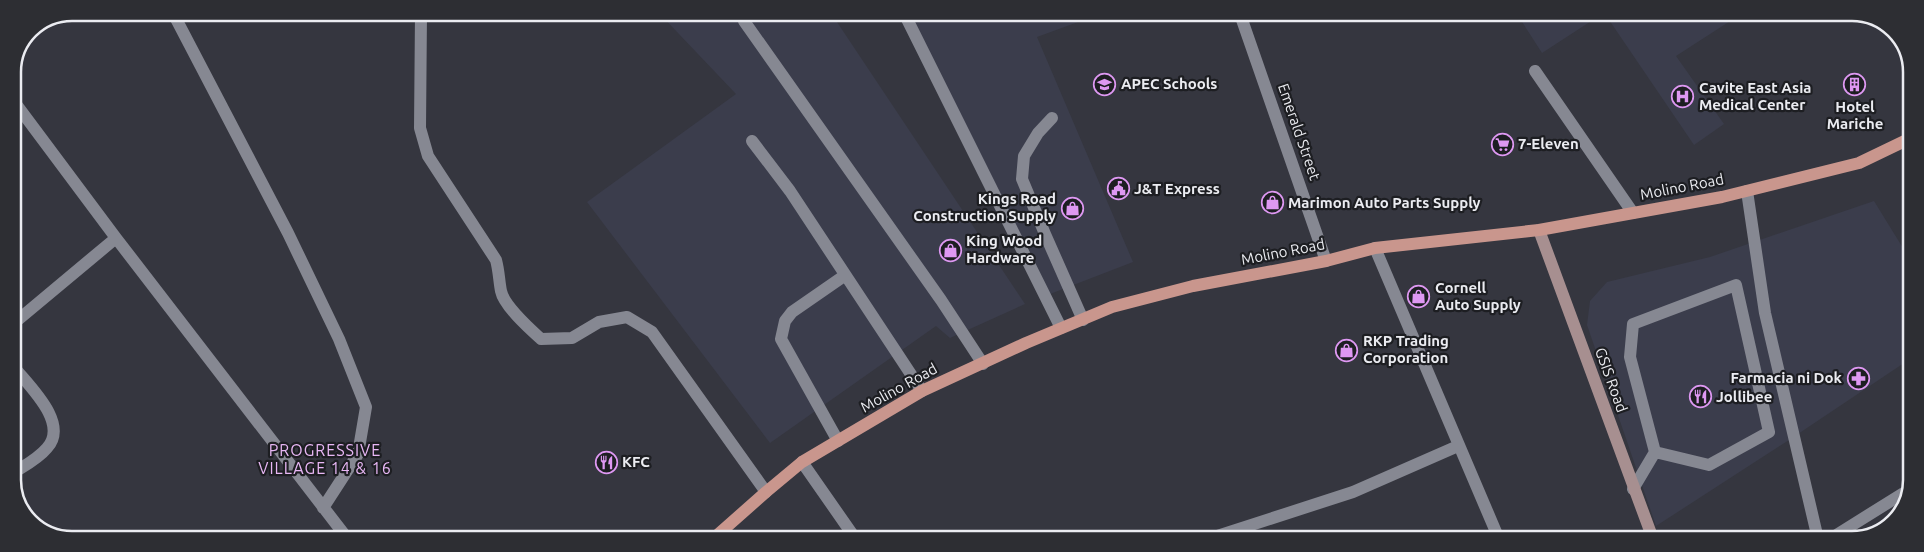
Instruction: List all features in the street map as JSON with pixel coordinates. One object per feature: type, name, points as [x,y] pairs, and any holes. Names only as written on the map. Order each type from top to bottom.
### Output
[{"type":"main road","name":"Molino Road","points":[[722,531],[802,462],[922,391],[1112,307],[1193,286],[1326,261],[1375,248],[1539,230],[1748,191],[1859,163],[1903,142]]},
{"type":"main road","name":"GSIS Road","points":[[1539,230],[1650,531]]},
{"type":"street","points":[[176,21],[288,233],[339,339],[366,407],[358,454],[322,508]]},
{"type":"street","points":[[421,21],[420,128],[428,156],[496,260],[500,273],[501,293],[520,320],[541,340],[572,338],[599,322],[627,317],[652,332],[766,492]]},
{"type":"street","points":[[744,21],[941,300],[983,364]]},
{"type":"street","points":[[908,21],[1062,328]]},
{"type":"street","name":"Emerald Street","points":[[1242,21],[1326,261]]},
{"type":"street","points":[[1536,71],[1633,213]]},
{"type":"street","points":[[21,112],[341,531]]},
{"type":"street","points":[[1052,118],[1038,133],[1024,156],[1022,179],[1084,320]]},
{"type":"street","points":[[752,141],[790,191],[844,276],[922,391]]},
{"type":"street","points":[[1748,191],[1765,313],[1816,531]]},
{"type":"street","points":[[21,317],[116,238]]},
{"type":"street","points":[[1375,248],[1495,531]]},
{"type":"street","points":[[838,441],[781,339],[785,322],[792,312],[844,276]]},
{"type":"street","points":[[1633,489],[1655,452],[1630,357],[1632,324],[1736,285],[1769,432],[1709,465],[1655,452]]},
{"type":"street","points":[[21,376],[52,416],[54,428],[53,438],[48,448],[21,467]]},
{"type":"street","points":[[1233,531],[1353,492],[1458,446]]},
{"type":"street","points":[[802,462],[850,531]]},
{"type":"street","points":[[1844,531],[1900,495]]},
{"type":"shaded area","points":[[667,21],[836,21],[1025,304],[950,338],[936,326],[770,443],[587,202],[736,94]]},
{"type":"shaded area","points":[[914,21],[1081,21],[1037,37],[1133,262],[1050,294]]},
{"type":"shaded area","points":[[1521,21],[1591,21],[1542,53]]},
{"type":"shaded area","name":"Cavite East Asia Medical Center","points":[[1610,21],[1730,21],[1676,56],[1724,124],[1694,145]]},
{"type":"shaded area","points":[[1874,201],[1903,248],[1903,364],[1656,526],[1587,325],[1590,301],[1607,282],[1710,257]]},
{"type":"place","name":"APEC Schools","points":[[1105,84]]},
{"type":"place","name":"Hotel Mariche","points":[[1855,84]]},
{"type":"place","name":"Cavite East Asia Medical Center","points":[[1683,97]]},
{"type":"place","name":"7-Eleven","points":[[1502,144]]},
{"type":"place","name":"J&T Express","points":[[1118,189]]},
{"type":"place","name":"Marimon Auto Parts Supply","points":[[1272,203]]},
{"type":"place","name":"Kings Road Construction Supply","points":[[1072,208]]},
{"type":"place","name":"King Wood Hardware","points":[[950,250]]},
{"type":"place","name":"Cornell Auto Supply","points":[[1419,297]]},
{"type":"place","name":"RKP Trading Corporation","points":[[1347,350]]},
{"type":"place","name":"Farmacia ni Dok","points":[[1858,378]]},
{"type":"place","name":"Jollibee","points":[[1700,397]]},
{"type":"place","name":"KFC","points":[[606,462]]},
{"type":"district","name":"PROGRESSIVE VILLAGE 14 & 16","points":[[325,459]]}]
